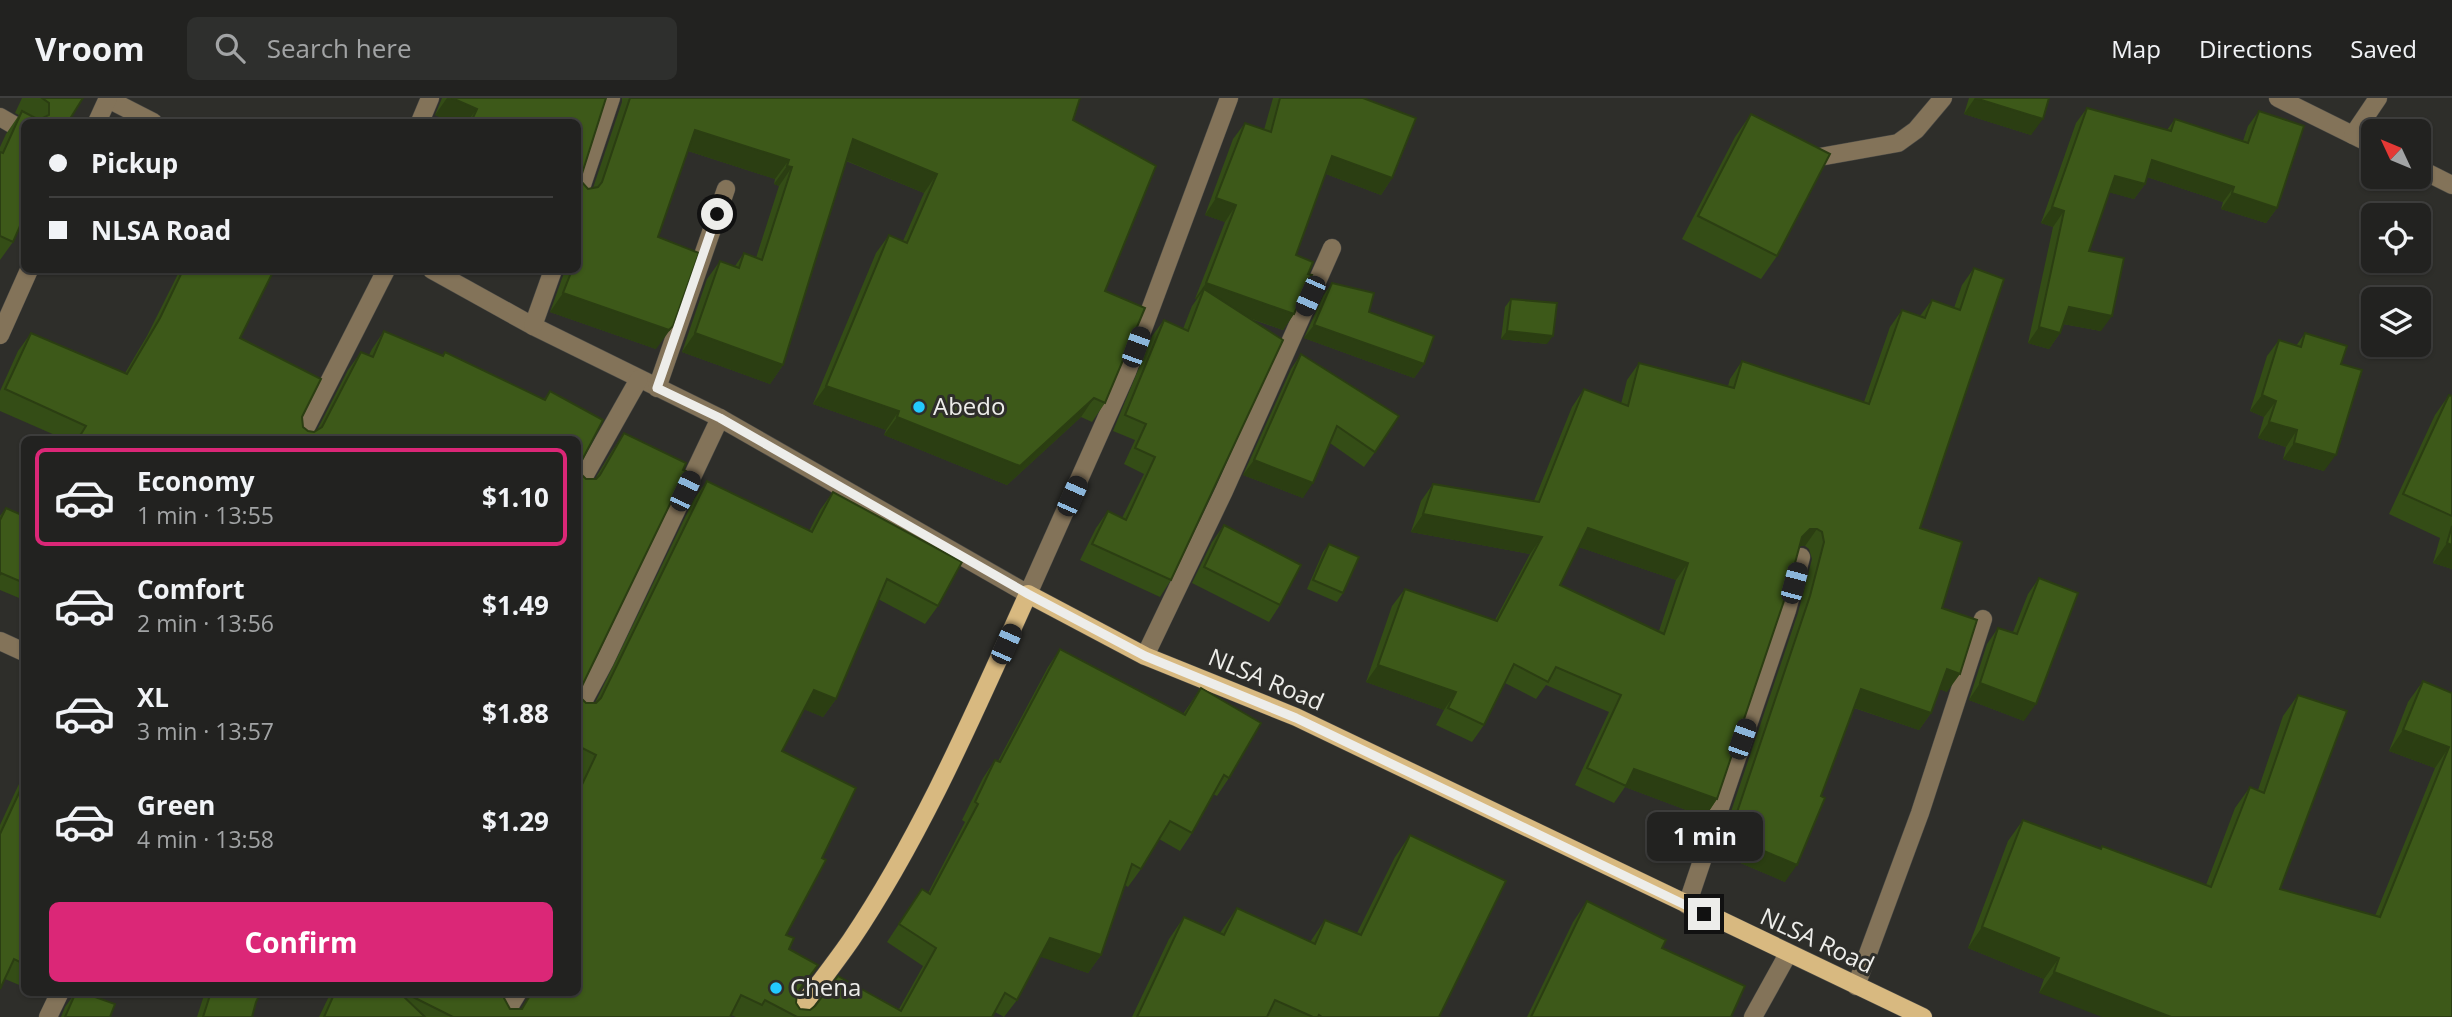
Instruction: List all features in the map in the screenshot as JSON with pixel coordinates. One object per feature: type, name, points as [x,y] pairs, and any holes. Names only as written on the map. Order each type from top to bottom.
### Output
[{"type":"main road","name":"NLSA Road","points":[[1028,594],[1145,656],[1308,723],[1923,1017]]},
{"type":"main road","points":[[794,1017],[852,938],[907,845],[972,717],[1028,594]]},
{"type":"street","points":[[421,119],[430,98]]},
{"type":"street","points":[[581,188],[611,98]]},
{"type":"street","points":[[437,273],[533,326],[720,418],[1028,594],[1127,372],[1228,98]]},
{"type":"street","points":[[1814,158],[1898,143],[1916,130],[1942,98]]},
{"type":"street","points":[[2278,98],[2361,139]]},
{"type":"street","points":[[2353,135],[2378,98]]},
{"type":"street","points":[[98,119],[108,99],[147,119]]},
{"type":"street","points":[[0,117],[21,129]]},
{"type":"street","points":[[2431,174],[2452,185]]},
{"type":"street","points":[[657,388],[726,189]]},
{"type":"street","points":[[1145,656],[1224,491],[1332,248]]},
{"type":"street","points":[[0,335],[28,273]]},
{"type":"street","points":[[302,436],[384,273]]},
{"type":"street","points":[[533,326],[551,273]]},
{"type":"street","points":[[581,482],[639,379]]},
{"type":"street","points":[[581,705],[605,661],[720,418]]},
{"type":"street","points":[[1687,905],[1787,610],[1801,558]]},
{"type":"street","points":[[1856,986],[1920,813],[1983,619]]},
{"type":"street","points":[[0,641],[21,651]]},
{"type":"street","points":[[1753,1017],[1788,954]]},
{"type":"street","points":[[48,1017],[58,996]]},
{"type":"street","points":[[503,1017],[516,996]]},
{"type":"building","points":[[42,98],[83,98],[70,119],[41,119],[49,115],[49,103]]},
{"type":"building","points":[[452,98],[606,98],[581,177],[581,119],[472,119],[477,109]]},
{"type":"building","points":[[630,98],[1080,98],[1073,120],[1156,166],[1105,291],[1145,308],[1105,403],[1094,398],[1020,466],[897,417],[899,411],[826,386],[889,235],[907,243],[937,174],[853,139],[783,365],[695,333],[720,261],[739,268],[744,253],[762,260],[792,167],[787,166],[789,160],[695,130],[658,237],[699,253],[673,326],[669,330],[563,293],[571,273],[581,273],[581,181],[588,189],[598,187],[602,182]]},
{"type":"building","points":[[1280,98],[1363,98],[1416,118],[1392,178],[1332,156],[1296,255],[1313,262],[1308,274],[1312,275],[1294,314],[1206,283],[1236,205],[1216,198],[1245,123],[1271,132]]},
{"type":"building","points":[[1975,98],[2049,98],[2043,119]]},
{"type":"building","points":[[2087,108],[2171,131],[2175,119],[2248,143],[2259,111],[2304,126],[2277,208],[2232,193],[2234,187],[2152,160],[2145,184],[2115,176],[2089,251],[2124,258],[2112,316],[2069,307],[2060,333],[2039,327],[2064,211],[2052,207]]},
{"type":"building","points":[[22,111],[37,119],[21,119],[21,224],[13,242],[0,236],[0,152],[3,153]]},
{"type":"building","points":[[1751,114],[1830,154],[1777,256],[1698,216]]},
{"type":"building","points":[[1974,268],[2004,279],[1920,528],[1962,542],[1942,608],[1977,620],[1960,674],[1947,669],[1931,713],[1861,689],[1821,796],[1825,798],[1797,865],[1729,836],[1810,596],[1824,542],[1822,532],[1817,529],[1810,529],[1802,537],[1788,589],[1717,799],[1634,769],[1626,786],[1587,768],[1621,695],[1556,667],[1548,682],[1514,664],[1484,725],[1448,708],[1456,692],[1378,665],[1405,589],[1497,621],[1542,537],[1423,514],[1433,484],[1539,502],[1584,389],[1628,406],[1639,363],[1734,388],[1742,361],[1869,404],[1902,310],[1925,318],[1932,300],[1960,310]],"holes":[[[1588,528],[1688,563],[1664,634],[1560,585]]]},
{"type":"building","points":[[182,273],[272,273],[240,338],[321,379],[302,417],[303,427],[308,431],[314,432],[322,427],[361,352],[373,357],[384,331],[443,356],[445,352],[545,400],[550,391],[603,420],[581,462],[581,436],[80,436],[86,426],[5,389],[31,333],[127,374],[160,318]]},
{"type":"building","points":[[1332,283],[1374,293],[1369,312],[1434,336],[1424,364],[1314,325]]},
{"type":"building","points":[[1204,289],[1283,340],[1171,580],[1092,544],[1108,511],[1126,520],[1155,457],[1135,448],[1146,424],[1125,415],[1164,320],[1188,331]]},
{"type":"building","points":[[1511,299],[1557,303],[1553,336],[1507,331]]},
{"type":"building","points":[[2305,333],[2347,346],[2341,364],[2362,370],[2336,455],[2294,443],[2297,430],[2269,422],[2276,401],[2262,395],[2279,340],[2301,347]]},
{"type":"building","points":[[1301,354],[1399,416],[1375,452],[1337,426],[1313,483],[1254,460]]},
{"type":"building","points":[[2449,395],[2452,396],[2452,516],[2403,494]]},
{"type":"building","points":[[624,433],[686,463],[683,470],[686,471],[581,688],[581,474],[586,479],[596,479]]},
{"type":"building","points":[[707,481],[812,532],[833,492],[962,562],[938,606],[887,579],[836,699],[814,690],[782,751],[856,788],[822,858],[826,860],[786,935],[794,938],[789,949],[818,965],[797,993],[796,1003],[800,1009],[810,1010],[838,976],[901,1011],[936,948],[899,924],[922,889],[930,894],[978,804],[975,802],[995,760],[1000,762],[1060,649],[1185,715],[1201,688],[1261,723],[1229,778],[1224,775],[1192,833],[1170,821],[1141,869],[1132,864],[1101,955],[1050,938],[1017,1000],[1005,993],[992,1017],[797,1017],[765,1000],[762,1005],[741,995],[730,1017],[453,1017],[411,996],[505,996],[510,1009],[522,1009],[530,996],[581,996],[581,787],[596,755],[581,748],[581,698],[586,703],[596,703],[601,698]]},
{"type":"building","points":[[6,508],[21,515],[21,582],[1,573],[0,575],[0,520]]},
{"type":"building","points":[[1224,525],[1301,565],[1280,605],[1204,567]]},
{"type":"building","points":[[2452,526],[2452,545],[2447,543]]},
{"type":"building","points":[[1329,544],[1359,557],[1343,593],[1313,580]]},
{"type":"building","points":[[2039,578],[2078,593],[2036,704],[1980,683],[1998,628],[2017,634]]},
{"type":"building","points":[[2423,681],[2452,693],[2452,1017],[2171,1017],[2054,972],[2059,958],[1982,927],[2023,820],[2211,887],[2250,787],[2264,793],[2298,695],[2347,711],[2280,889],[2380,917],[2449,747],[2403,730]]},
{"type":"building","points":[[21,788],[21,962],[14,959],[0,989],[0,834]]},
{"type":"building","points":[[1410,835],[1506,881],[1439,1017],[1313,1017],[1275,1000],[1267,1017],[1137,1017],[1184,917],[1224,935],[1237,908],[1315,944],[1325,920],[1361,935]]},
{"type":"building","points":[[1587,901],[1666,940],[1662,948],[1745,986],[1731,1017],[1531,1017]]},
{"type":"building","points":[[74,996],[92,996],[115,1004],[110,1017],[65,1017]]},
{"type":"building","points":[[210,996],[259,996],[252,1017],[203,1017]]},
{"type":"building","points":[[333,996],[403,996],[425,1017],[324,1017]]},
{"type":"place","name":"Abedo","points":[[919,407]]},
{"type":"place","name":"Chena","points":[[776,988]]},
{"type":"route","points":[[717,214],[657,388],[720,418],[1028,594],[1145,656],[1296,718],[1394,763],[1704,914]]}]
